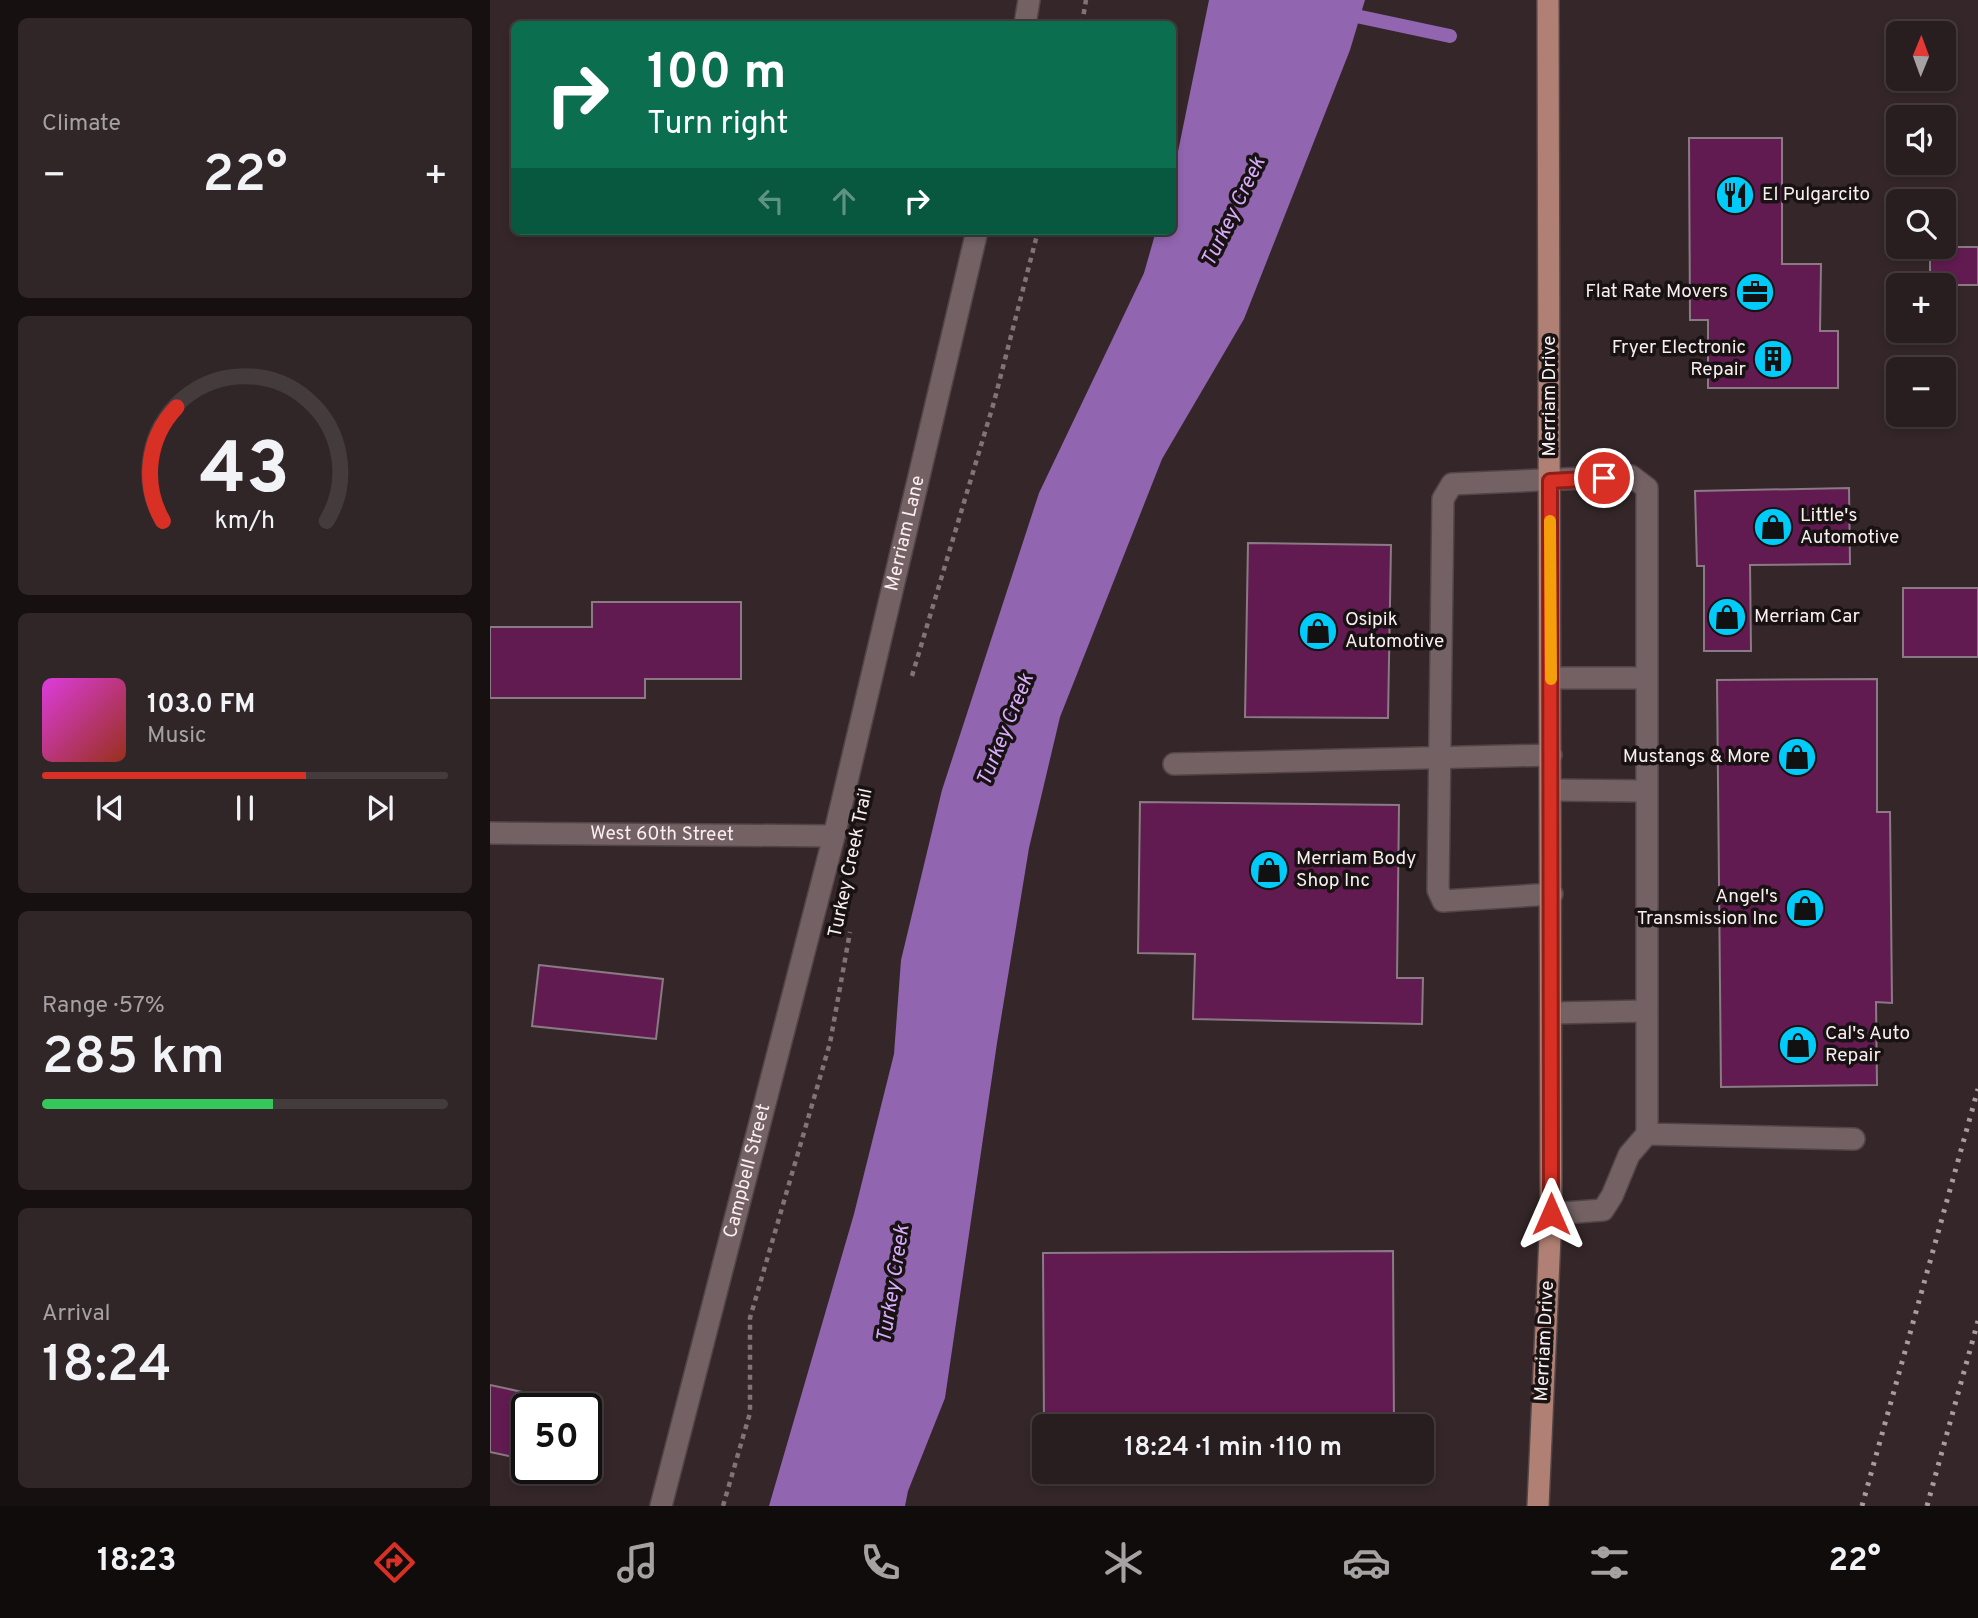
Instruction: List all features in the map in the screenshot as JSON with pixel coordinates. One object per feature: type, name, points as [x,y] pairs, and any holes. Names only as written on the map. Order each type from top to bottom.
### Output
[{"type":"main road","name":"Merriam Drive","points":[[1538,1506],[1551,1214],[1548,0]]},
{"type":"street","points":[[1026,21],[1029,0]]},
{"type":"street","name":"Merriam Lane","points":[[834,836],[976,235]]},
{"type":"street","points":[[1551,1214],[1603,1210],[1612,1196],[1629,1155],[1647,1134],[1647,488],[1631,476],[1452,484],[1443,499],[1438,890],[1443,901],[1552,894]]},
{"type":"street","points":[[1550,678],[1646,678]]},
{"type":"street","points":[[1174,765],[1551,755]]},
{"type":"street","points":[[1551,790],[1646,791]]},
{"type":"street","name":"West 60th Street","points":[[490,833],[834,836]]},
{"type":"street","name":"Campbell Street","points":[[661,1506],[834,836]]},
{"type":"street","points":[[1552,1013],[1646,1011]]},
{"type":"street","points":[[1647,1134],[1854,1139]]},
{"type":"path","points":[[1082,21],[1086,0]]},
{"type":"path","points":[[910,684],[994,402],[1037,235]]},
{"type":"path","name":"Turkey Creek Trail","points":[[723,1506],[750,1413],[750,1318],[830,1043],[851,926]]},
{"type":"water","name":"Turkey Creek","points":[[1209,0],[1365,0],[1350,50],[1244,319],[1162,459],[1060,717],[1029,848],[997,1043],[945,1398],[908,1491],[905,1506],[769,1506],[854,1214],[894,1054],[901,960],[942,790],[1039,493],[1144,273],[1155,235],[1176,235],[1176,161]]},
{"type":"building","points":[[1689,138],[1782,138],[1782,264],[1821,264],[1820,331],[1838,331],[1838,388],[1708,388],[1708,320],[1690,320]]},
{"type":"building","points":[[1956,247],[1978,247],[1978,285],[1956,285],[1956,273],[1930,273],[1930,259],[1956,259]]},
{"type":"building","name":"Little's Automotive","points":[[1849,488],[1850,564],[1750,565],[1751,651],[1704,651],[1704,566],[1697,566],[1695,491]]},
{"type":"building","name":"Osipik Automotive","points":[[1248,543],[1391,545],[1388,718],[1245,717]]},
{"type":"building","points":[[1903,588],[1978,588],[1978,657],[1903,657]]},
{"type":"building","points":[[592,602],[741,602],[741,679],[645,679],[645,698],[490,698],[490,627],[592,627]]},
{"type":"building","points":[[1877,679],[1877,812],[1890,812],[1892,1003],[1876,1002],[1877,1085],[1721,1087],[1717,680]]},
{"type":"building","name":"Merriam Body Shop Inc","points":[[1140,802],[1399,805],[1397,978],[1423,978],[1422,1024],[1193,1019],[1195,954],[1138,953]]},
{"type":"building","points":[[539,965],[663,979],[656,1039],[532,1026]]},
{"type":"building","points":[[1393,1251],[1394,1414],[1044,1414],[1043,1253]]},
{"type":"building","points":[[490,1385],[527,1393],[511,1393],[511,1457],[490,1452]]},
{"type":"waterway","points":[[1342,13],[1450,36]]},
{"type":"railway","points":[[1862,1506],[1978,1089]]},
{"type":"railway","points":[[1927,1506],[1978,1321]]},
{"type":"slow traffic","points":[[1550,521],[1551,679]]},
{"type":"place","name":"El Pulgarcito","points":[[1735,195]]},
{"type":"place","name":"Flat Rate Movers","points":[[1755,292]]},
{"type":"place","name":"Fryer Electronic Repair","points":[[1773,359]]},
{"type":"place","name":"Little's Automotive","points":[[1773,527]]},
{"type":"place","name":"Merriam Car","points":[[1727,617]]},
{"type":"place","name":"Osipik Automotive","points":[[1318,631]]},
{"type":"place","name":"Mustangs & More","points":[[1797,757]]},
{"type":"place","name":"Merriam Body Shop Inc","points":[[1269,870]]},
{"type":"place","name":"Angel's Transmission Inc","points":[[1805,908]]},
{"type":"place","name":"Cal's Auto Repair","points":[[1798,1045]]},
{"type":"route","points":[[1551,1214],[1550,481],[1604,478]]}]
